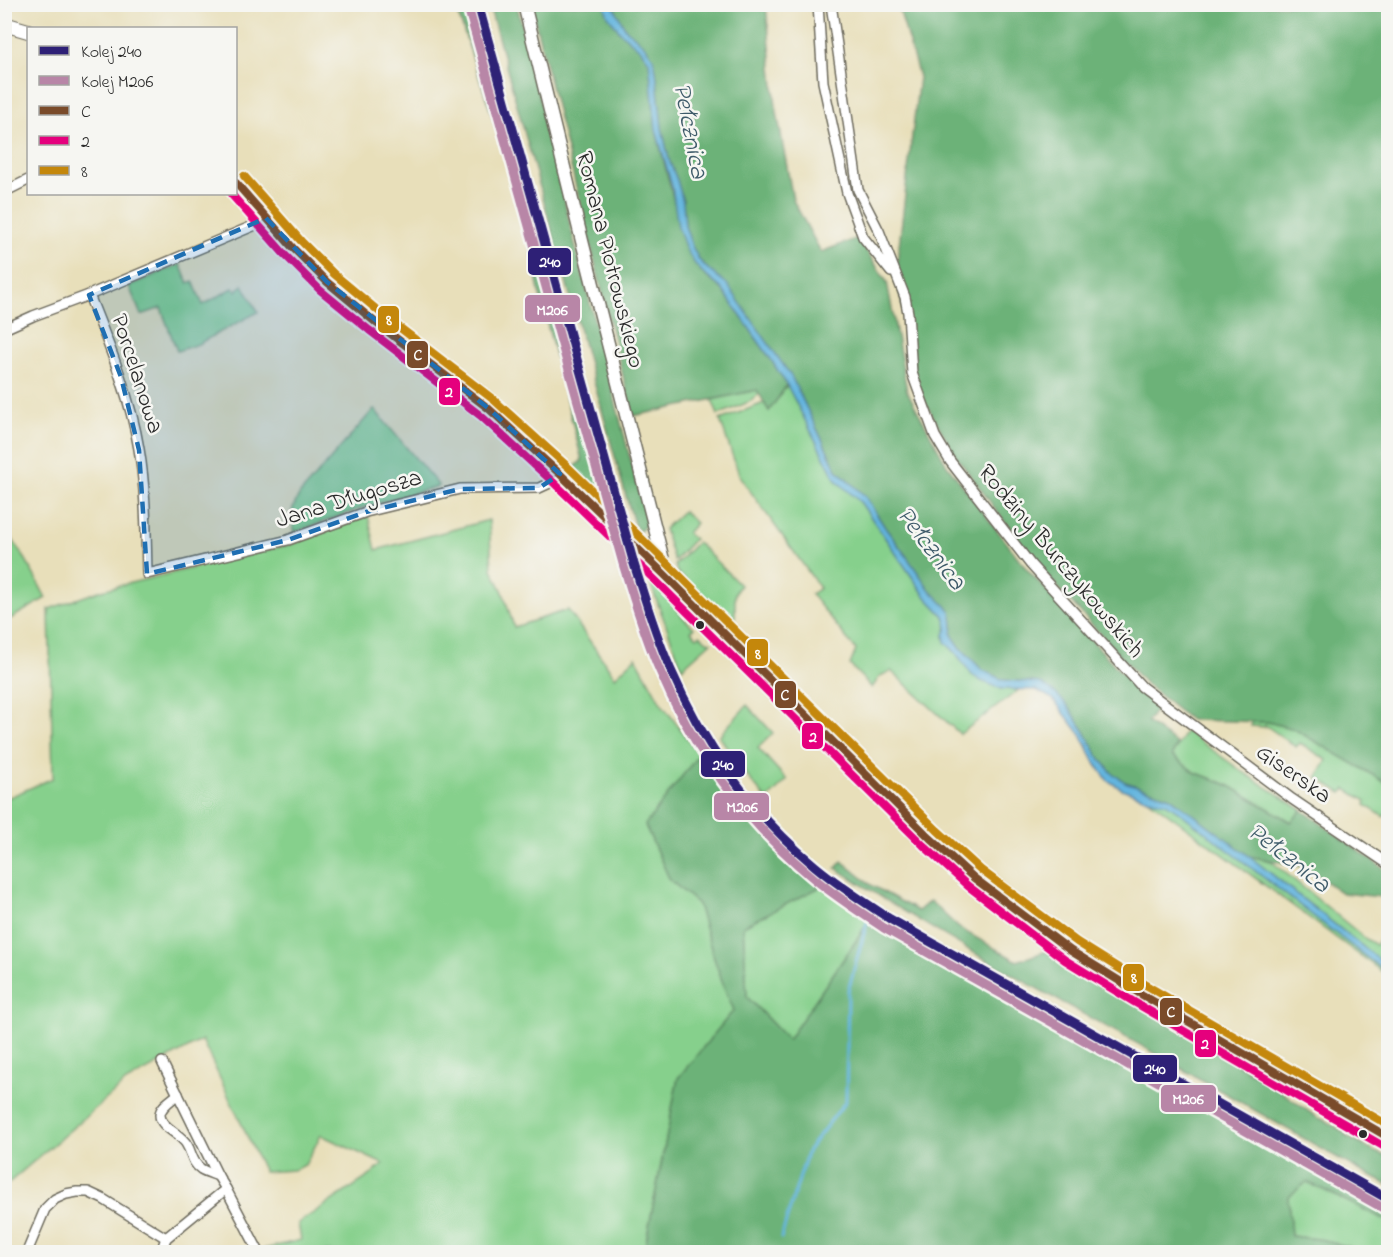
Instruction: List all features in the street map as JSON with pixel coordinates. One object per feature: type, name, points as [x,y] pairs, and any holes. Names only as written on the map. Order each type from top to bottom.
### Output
[{"type":"main road","points":[[4,24],[27,31]]},
{"type":"main road","points":[[237,184],[303,258],[337,291],[488,408],[560,474],[930,838],[974,878],[1062,944],[1114,978],[1389,1137]]},
{"type":"street","name":"Romana Piotrowskiego","points":[[524,4],[655,526],[664,574]]},
{"type":"street","name":"Rodziny Burczykowskich","points":[[818,4],[824,82],[847,193],[863,237],[898,281]]},
{"type":"street","name":"Rodziny Burczykowskich","points":[[831,4],[858,190],[879,231],[905,297],[912,373],[935,436],[950,461],[1031,565],[1142,687],[1177,715]]},
{"type":"street","points":[[4,192],[27,180]]},
{"type":"street","points":[[4,329],[253,226],[266,218]]},
{"type":"street","name":"Porcelanowa","points":[[89,295],[121,377],[139,450],[145,494],[147,574]]},
{"type":"street","name":"Jana Długosza","points":[[147,574],[288,540],[366,512],[460,489],[539,488],[552,482],[560,474]]},
{"type":"street","points":[[644,555],[654,540],[655,526]]},
{"type":"street","name":"Giserska","points":[[1177,715],[1292,800],[1389,864]]},
{"type":"street","points":[[162,1062],[218,1176],[260,1252]]},
{"type":"street","points":[[178,1094],[162,1108],[160,1117],[163,1125],[180,1135],[187,1144],[195,1163],[201,1169],[218,1176]]},
{"type":"street","points":[[161,1252],[166,1238],[226,1189]]},
{"type":"street","points":[[27,1252],[45,1209],[55,1199],[77,1192],[88,1192],[103,1199],[166,1238]]},
{"type":"highlighted area","points":[[266,218],[327,282],[488,408],[560,474],[539,488],[460,489],[366,512],[288,540],[147,574],[139,450],[121,377],[89,295]]},
{"type":"green space","points":[[455,5],[473,5],[509,135],[499,136]]},
{"type":"green space","points":[[489,5],[517,5],[575,245],[647,524],[640,531],[635,527],[625,493]]},
{"type":"green space","points":[[531,5],[604,5],[608,16],[621,33],[641,50],[649,61],[656,130],[675,205],[695,264],[704,275],[722,289],[787,385],[769,411],[757,390],[633,416]]},
{"type":"green space","points":[[613,5],[766,5],[776,107],[793,200],[821,252],[858,238],[887,282],[907,391],[947,465],[1026,568],[1137,690],[1157,708],[1147,722],[1177,744],[1172,755],[1194,772],[1228,785],[1291,822],[1302,810],[1388,872],[1388,885],[1382,897],[1342,893],[1305,867],[1249,856],[1170,797],[1125,782],[1112,773],[1098,756],[1068,706],[1040,683],[1003,680],[982,670],[960,647],[952,635],[951,611],[930,591],[865,496],[837,470],[791,376],[699,260],[685,226],[683,201],[669,160],[662,128],[656,70],[645,46],[625,28]]},
{"type":"green space","points":[[898,5],[1388,5],[1388,784],[1294,729],[1268,722],[1190,720],[1145,683],[1034,561],[956,456],[917,388],[896,271],[919,77]]},
{"type":"green space","points":[[523,198],[611,506],[573,469],[582,460],[539,292]]},
{"type":"green space","points":[[180,264],[188,283],[193,281],[203,305],[233,288],[236,291],[243,285],[258,312],[198,344],[177,351],[161,308],[141,315],[129,286]]},
{"type":"green space","points":[[787,385],[836,480],[861,503],[926,597],[944,616],[947,627],[944,635],[945,642],[972,675],[1002,689],[1019,690],[960,734],[891,671],[880,676],[872,688],[850,665],[856,650],[811,594],[820,588],[740,477],[720,420],[764,403],[769,411]]},
{"type":"green space","points":[[757,390],[759,394],[751,401],[718,415],[712,400]]},
{"type":"green space","points":[[374,409],[439,486],[365,507],[295,532],[292,512],[300,494]]},
{"type":"green space","points":[[683,511],[696,523],[687,533],[694,539],[674,561],[664,529]]},
{"type":"green space","points":[[368,516],[376,550],[489,520],[492,569],[503,592],[514,627],[568,610],[615,677],[636,657],[661,703],[699,754],[645,825],[670,880],[698,904],[713,955],[734,1010],[678,1078],[644,1252],[266,1252],[264,1249],[301,1240],[298,1223],[371,1175],[383,1164],[321,1135],[305,1165],[294,1170],[264,1172],[202,1040],[126,1082],[5,1186],[5,799],[53,778],[49,609],[102,590],[292,544]]},
{"type":"green space","points":[[4,527],[26,560],[46,598],[5,622]]},
{"type":"green space","points":[[697,542],[740,585],[735,593],[733,622],[730,622],[677,572],[675,565]]},
{"type":"green space","points":[[650,577],[667,593],[682,616],[694,628],[691,631],[697,637],[700,635],[711,642],[682,668],[652,588]]},
{"type":"green space","points":[[747,705],[773,733],[758,748],[787,780],[767,800],[719,736]]},
{"type":"green space","points":[[1252,722],[1268,722],[1294,729],[1388,784],[1388,810],[1384,817],[1365,805],[1366,801],[1346,789],[1342,793],[1317,778],[1327,760],[1300,743],[1296,747],[1265,725],[1264,727],[1251,726]]},
{"type":"green space","points":[[1186,731],[1243,772],[1302,810],[1292,822],[1228,785],[1194,772],[1172,755]]},
{"type":"green space","points":[[699,754],[756,825],[822,886],[743,926],[747,997],[788,1040],[860,935],[871,915],[1388,1208],[1388,1221],[1307,1182],[1288,1197],[1291,1236],[1325,1240],[1365,1252],[644,1252],[678,1078],[734,1010],[713,955],[698,904],[670,880],[645,825]]},
{"type":"green space","points":[[1148,799],[1166,803],[1178,811],[1388,972],[1388,976]]},
{"type":"green space","points":[[1249,856],[1271,861],[1376,945],[1388,924],[1388,965],[1377,958]]},
{"type":"green space","points":[[842,861],[871,885],[918,911],[930,901],[959,928],[1017,961],[1047,951],[1266,1081],[1346,1136],[1388,1157],[1388,1185],[955,942],[836,868]]},
{"type":"green space","points":[[822,886],[871,915],[860,935],[788,1040],[747,997],[743,926]]},
{"type":"green space","points":[[1307,1182],[1388,1221],[1388,1252],[1365,1252],[1325,1240],[1291,1236],[1288,1197]]},
{"type":"water","points":[[604,5],[613,5],[625,28],[645,46],[653,57],[662,128],[669,160],[683,201],[685,226],[699,260],[727,284],[791,376],[837,470],[865,496],[930,590],[951,611],[952,635],[960,647],[982,670],[1003,680],[1040,683],[1055,693],[1068,706],[1098,756],[1112,773],[1125,782],[1170,797],[1388,965],[1388,972],[1178,811],[1166,803],[1122,789],[1107,780],[1081,735],[1053,699],[1036,690],[1002,689],[981,681],[972,675],[945,642],[944,635],[947,627],[944,616],[926,597],[861,503],[836,480],[787,385],[770,358],[722,289],[695,264],[686,249],[678,227],[672,187],[656,130],[649,61],[641,50],[621,33],[608,16]]},
{"type":"waterway","points":[[781,1238],[808,1150],[846,1101],[848,991],[868,919]]},
{"type":"rail line","name":"240","points":[[478,4],[650,616],[683,696],[731,776],[770,823],[815,866],[890,919],[1388,1199]]},
{"type":"rail line","name":"M206","points":[[468,7],[640,619],[673,700],[688,728],[742,807],[763,831],[810,875],[846,903],[884,928],[1383,1208]]},
{"type":"transit line","name":"8","points":[[244,176],[301,241],[334,274],[494,400],[567,466],[937,830],[981,870],[1077,942],[1144,984],[1388,1125]]},
{"type":"transit line","name":"C","points":[[237,184],[293,248],[327,282],[375,322],[488,408],[560,474],[930,838],[974,878],[1071,951],[1139,993],[1388,1137]]},
{"type":"transit line","name":"2","points":[[232,195],[285,255],[320,290],[481,416],[553,482],[923,845],[968,886],[1065,960],[1383,1146]]},
{"type":"water label","name":"Pełcznica","points":[[689,131]]},
{"type":"water label","name":"Pełcznica","points":[[930,549]]},
{"type":"water label","name":"Pełcznica","points":[[1288,859]]}]
